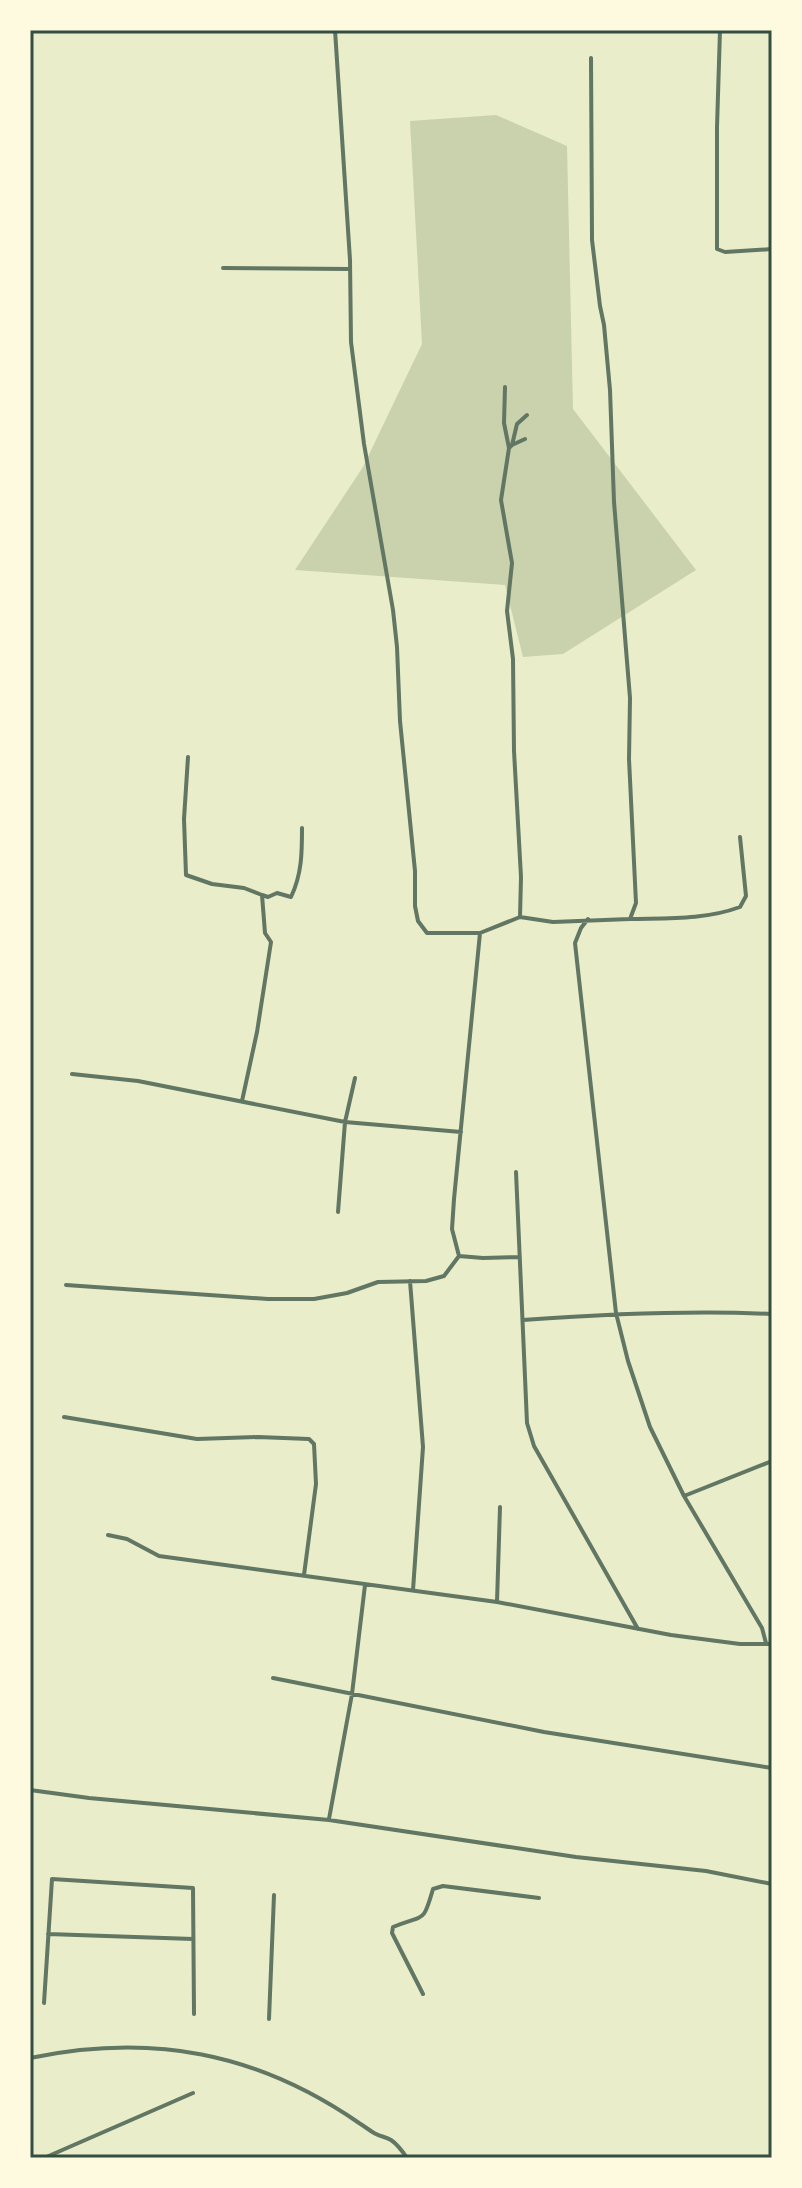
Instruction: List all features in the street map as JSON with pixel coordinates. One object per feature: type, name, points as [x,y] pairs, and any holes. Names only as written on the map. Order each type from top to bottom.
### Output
[{"type":"street","points":[[335,30],[350,269],[352,356],[393,610],[418,921],[427,933],[480,933],[520,917],[553,922],[693,918],[729,912],[740,907],[746,896],[740,837]]},
{"type":"street","points":[[720,30],[717,249],[725,252],[772,249]]},
{"type":"street","points":[[591,58],[592,240],[610,390],[614,502],[630,698],[629,759],[636,903],[630,919]]},
{"type":"street","points":[[223,268],[350,269]]},
{"type":"street","points":[[505,387],[504,423],[511,446]]},
{"type":"street","points":[[520,917],[513,659],[507,611],[512,563],[501,500],[515,428],[527,415]]},
{"type":"street","points":[[511,446],[525,439]]},
{"type":"street","points":[[188,757],[184,819],[186,875],[212,884],[244,888],[268,897],[277,893],[291,897],[300,871],[302,828]]},
{"type":"street","points":[[242,1101],[271,942],[265,933],[262,895]]},
{"type":"street","points":[[108,1535],[127,1539],[159,1556],[497,1602],[638,1629],[740,1644],[769,1644],[684,1496],[650,1427],[616,1313],[575,943],[588,919]]},
{"type":"street","points":[[459,1256],[452,1229],[480,933]]},
{"type":"street","points":[[72,1074],[138,1081],[345,1122],[461,1132]]},
{"type":"street","points":[[338,1212],[345,1122],[355,1078]]},
{"type":"street","points":[[516,1172],[529,1434],[638,1629]]},
{"type":"street","points":[[459,1256],[520,1257]]},
{"type":"street","points":[[66,1285],[268,1299],[314,1299],[347,1293],[378,1282],[426,1281],[444,1276],[459,1256]]},
{"type":"street","points":[[410,1281],[423,1447],[413,1590]]},
{"type":"street","points":[[523,1320],[616,1313],[719,1311],[772,1314]]},
{"type":"street","points":[[64,1417],[197,1439],[309,1439],[314,1444],[316,1484],[304,1575]]},
{"type":"street","points":[[684,1496],[772,1461]]},
{"type":"street","points":[[497,1602],[500,1507]]},
{"type":"street","points":[[329,1820],[352,1694],[365,1585]]},
{"type":"street","points":[[273,1678],[544,1732],[772,1768]]},
{"type":"street","points":[[30,1790],[329,1820],[576,1857],[706,1871],[772,1884]]},
{"type":"street","points":[[44,2003],[52,1879],[193,1888],[194,2014]]},
{"type":"street","points":[[423,1994],[392,1933],[393,1927],[421,1918],[426,1913],[433,1889],[443,1886],[539,1898]]},
{"type":"street","points":[[269,2019],[274,1895]]},
{"type":"street","points":[[48,1934],[193,1939]]},
{"type":"street","points":[[30,2058],[74,2050],[133,2047],[223,2059],[285,2079],[342,2111],[374,2134],[393,2141],[407,2158]]},
{"type":"street","points":[[44,2158],[193,2093]]},
{"type":"green space","points":[[496,115],[567,146],[573,409],[696,570],[563,654],[523,657],[505,585],[295,570],[363,467],[422,344],[410,121]]}]
